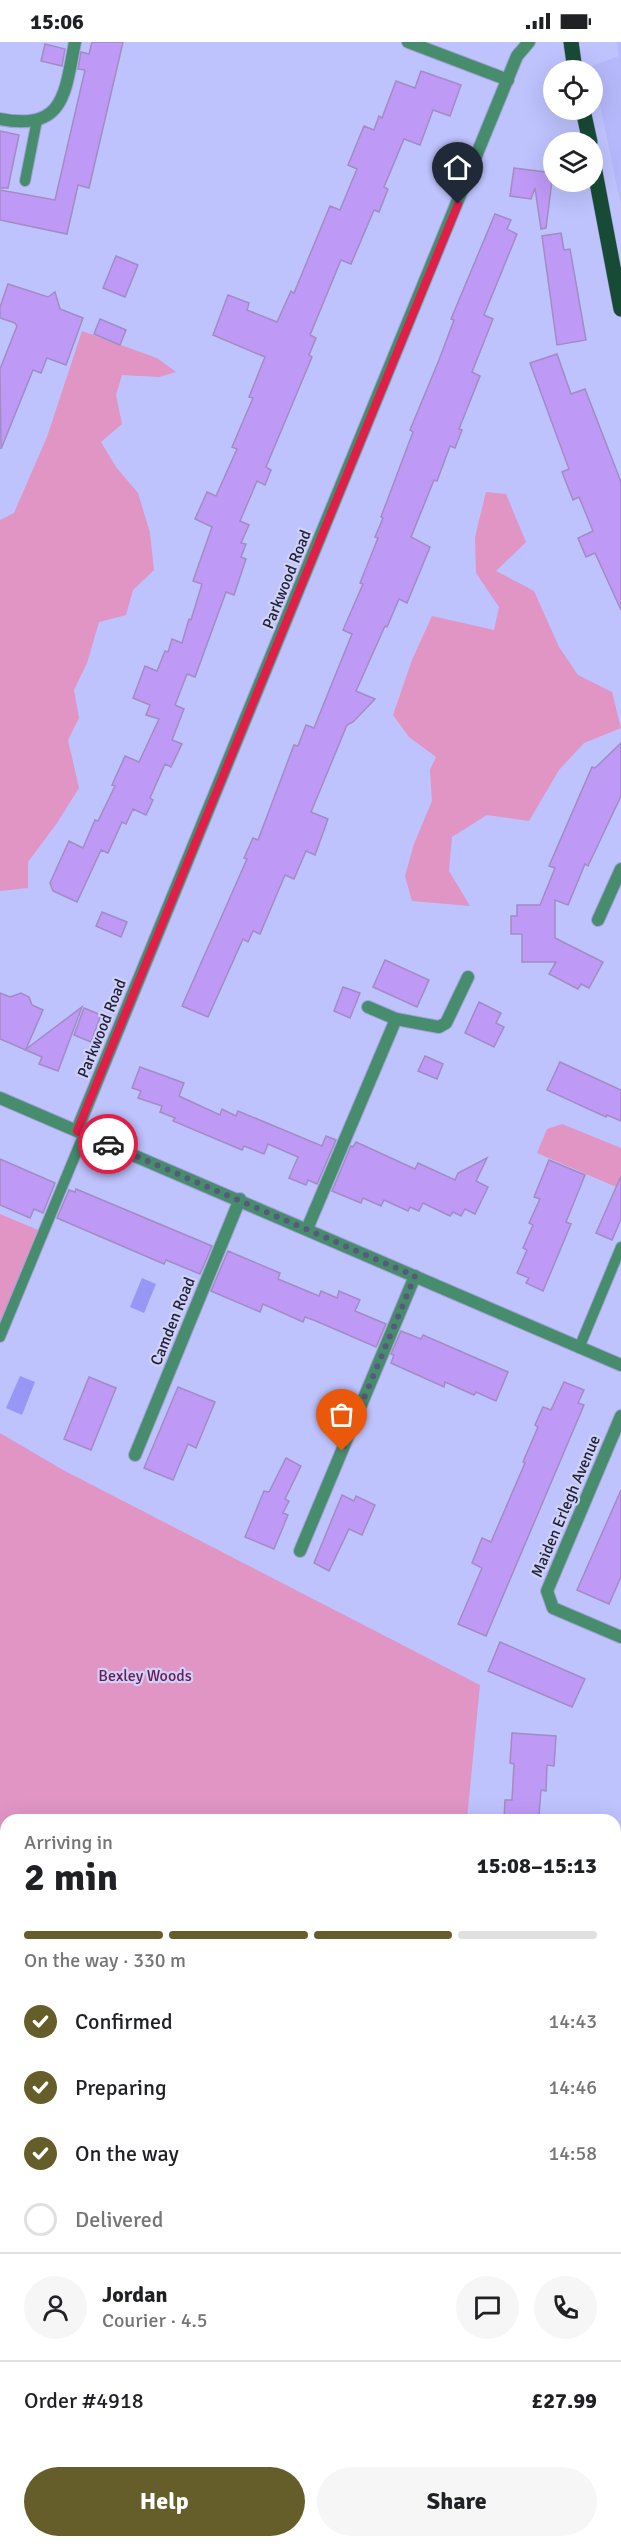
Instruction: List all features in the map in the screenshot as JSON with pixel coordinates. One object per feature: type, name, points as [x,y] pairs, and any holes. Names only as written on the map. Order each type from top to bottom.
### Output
[{"type":"main road","points":[[571,42],[574,60]]},
{"type":"main road","points":[[599,192],[621,309]]},
{"type":"street","points":[[0,118],[19,122],[37,120],[52,111],[63,96],[75,42]]},
{"type":"street","points":[[408,42],[508,80]]},
{"type":"street","name":"Parkwood Road","points":[[81,1132],[517,56],[529,42]]},
{"type":"street","points":[[598,920],[621,869]]},
{"type":"street","points":[[368,1007],[396,1019],[439,1027],[446,1023],[468,977]]},
{"type":"street","points":[[307,1229],[396,1019]]},
{"type":"street","points":[[0,1098],[240,1199],[621,1365]]},
{"type":"street","name":"Camden Road","points":[[135,1455],[240,1199]]},
{"type":"street","points":[[300,1551],[415,1276]]},
{"type":"street","name":"Maiden Erlegh Avenue","points":[[621,1416],[547,1590],[553,1608],[621,1637]]},
{"type":"lane","points":[[24,182],[37,120]]},
{"type":"lane","points":[[0,1337],[81,1132]]},
{"type":"lane","points":[[579,1348],[621,1247]]},
{"type":"shaded area","points":[[617,42],[621,42],[621,205],[603,119],[603,62],[619,56]]},
{"type":"shaded area","points":[[142,1278],[156,1284],[144,1313],[130,1307]]},
{"type":"shaded area","points":[[20,1376],[35,1382],[22,1415],[6,1408]]},
{"type":"green space","points":[[82,331],[157,358],[176,372],[159,377],[122,375],[116,395],[122,424],[101,442],[116,467],[138,493],[150,533],[154,570],[133,590],[126,615],[99,622],[87,663],[74,690],[79,718],[68,740],[79,788],[28,862],[28,888],[0,891],[0,520],[14,513],[47,437]]},
{"type":"green space","points":[[486,492],[506,494],[526,542],[496,571],[534,591],[559,647],[578,675],[612,692],[621,728],[584,743],[559,770],[529,821],[487,815],[452,837],[449,871],[470,906],[412,901],[405,876],[414,844],[432,801],[430,770],[436,757],[409,737],[393,715],[412,660],[432,616],[494,630],[499,607],[476,573],[475,537]]},
{"type":"green space","points":[[562,1124],[621,1148],[621,1189],[537,1153],[547,1129]]},
{"type":"green space","points":[[0,1214],[45,1233],[0,1334]]},
{"type":"green space","name":"Bexley Woods","points":[[0,1433],[63,1470],[480,1685],[467,1814],[0,1814]]},
{"type":"building","points":[[92,42],[123,42],[89,188],[78,185],[67,234],[0,220],[0,190],[55,200],[85,70],[78,69],[81,52],[89,54]]},
{"type":"building","points":[[45,44],[65,49],[62,66],[41,61]]},
{"type":"building","points":[[421,71],[461,85],[450,116],[433,110],[420,145],[404,139],[384,187],[388,189],[379,212],[374,210],[351,264],[341,260],[310,335],[316,338],[309,355],[312,357],[266,467],[271,470],[265,485],[257,481],[240,521],[249,525],[241,543],[246,544],[241,557],[246,559],[234,595],[226,592],[195,677],[187,674],[175,705],[184,709],[172,740],[182,744],[171,767],[165,764],[150,798],[153,800],[146,815],[133,809],[126,824],[122,822],[108,853],[101,850],[77,902],[53,891],[50,883],[69,841],[83,848],[95,820],[98,821],[115,786],[112,785],[125,756],[139,762],[159,719],[146,715],[150,705],[133,698],[145,666],[157,671],[165,651],[168,652],[172,639],[182,643],[189,619],[191,620],[202,584],[193,581],[212,527],[195,519],[207,492],[216,496],[237,449],[232,447],[253,398],[249,397],[265,357],[213,335],[228,295],[249,303],[247,310],[277,322],[291,291],[294,293],[330,206],[340,210],[357,169],[348,165],[364,126],[374,130],[379,116],[382,118],[396,81],[415,88]]},
{"type":"building","points":[[0,131],[19,135],[8,188],[0,188]]},
{"type":"building","points":[[514,168],[543,172],[543,192],[551,192],[546,228],[541,229],[535,188],[531,199],[510,196]]},
{"type":"building","points":[[495,214],[511,220],[507,229],[517,234],[484,315],[493,319],[472,372],[480,376],[459,429],[462,430],[455,448],[450,446],[437,481],[434,480],[411,537],[430,547],[407,603],[399,599],[356,691],[375,699],[353,722],[347,725],[311,812],[328,819],[315,855],[306,851],[294,879],[285,875],[260,934],[253,931],[248,942],[243,939],[208,1017],[182,1006],[247,859],[244,858],[253,838],[258,840],[294,745],[298,746],[306,725],[314,728],[352,634],[343,630],[363,584],[360,583],[378,538],[375,537],[383,518],[381,517],[413,432],[410,430],[454,320],[451,319]]},
{"type":"building","points":[[561,233],[564,250],[570,249],[586,340],[557,345],[542,236]]},
{"type":"building","points":[[116,256],[138,265],[125,297],[103,288]]},
{"type":"building","points":[[8,284],[48,297],[55,292],[60,309],[83,318],[66,365],[47,358],[41,373],[33,370],[1,449],[0,369],[17,326],[15,323],[0,318],[0,307]]},
{"type":"building","points":[[100,319],[126,330],[120,345],[94,334]]},
{"type":"building","points":[[557,354],[571,394],[585,389],[621,482],[621,610],[595,553],[586,557],[578,538],[593,531],[579,497],[573,500],[562,472],[569,469],[530,363]]},
{"type":"building","points":[[621,743],[621,796],[588,866],[585,864],[568,905],[555,900],[555,938],[603,962],[589,988],[581,984],[578,989],[549,974],[556,962],[522,962],[522,934],[511,934],[511,916],[517,916],[517,905],[540,905],[555,868],[549,866],[592,767],[595,768]]},
{"type":"building","points":[[102,912],[127,922],[121,937],[96,926]]},
{"type":"building","points":[[385,960],[429,980],[417,1007],[373,987]]},
{"type":"building","points":[[343,987],[360,993],[350,1018],[334,1011]]},
{"type":"building","points":[[0,993],[10,997],[21,993],[29,997],[32,1005],[43,1010],[26,1049],[82,1007],[58,1071],[39,1064],[42,1057],[0,1039]]},
{"type":"building","points":[[479,1002],[501,1013],[496,1023],[504,1027],[494,1047],[465,1033]]},
{"type":"building","points":[[84,1008],[101,1015],[91,1042],[74,1035]]},
{"type":"building","points":[[425,1056],[443,1064],[437,1079],[418,1071]]},
{"type":"building","points":[[560,1062],[621,1090],[621,1121],[607,1115],[606,1117],[547,1090]]},
{"type":"building","points":[[140,1067],[184,1083],[179,1096],[220,1115],[222,1109],[236,1116],[238,1111],[322,1146],[326,1136],[336,1140],[317,1184],[308,1180],[306,1185],[289,1178],[298,1157],[268,1144],[264,1154],[244,1146],[242,1150],[173,1121],[175,1118],[160,1112],[162,1106],[138,1098],[141,1091],[132,1088]]},
{"type":"building","points":[[356,1142],[415,1169],[418,1163],[455,1180],[458,1173],[487,1158],[476,1181],[488,1187],[475,1214],[465,1209],[461,1216],[453,1212],[450,1216],[423,1203],[419,1211],[410,1207],[408,1211],[384,1200],[381,1206],[363,1198],[361,1203],[332,1191],[351,1146],[353,1147]]},
{"type":"building","points":[[0,1159],[55,1183],[43,1213],[34,1209],[30,1218],[0,1205]]},
{"type":"building","points":[[549,1160],[585,1175],[566,1222],[571,1224],[543,1291],[526,1283],[529,1278],[517,1273],[527,1250],[523,1248],[533,1225],[529,1223],[540,1199],[534,1197]]},
{"type":"building","points":[[621,1176],[621,1219],[612,1240],[596,1233]]},
{"type":"building","points":[[76,1189],[212,1246],[200,1274],[166,1260],[164,1264],[57,1218],[69,1190],[75,1192]]},
{"type":"building","points":[[228,1251],[280,1273],[278,1279],[319,1296],[321,1291],[337,1298],[339,1291],[360,1300],[355,1311],[386,1324],[376,1347],[305,1317],[303,1322],[263,1304],[260,1312],[211,1291]]},
{"type":"building","points":[[401,1331],[421,1339],[423,1335],[508,1372],[496,1401],[476,1392],[474,1395],[445,1382],[444,1387],[391,1363],[394,1355],[391,1354]]},
{"type":"building","points":[[89,1377],[116,1388],[91,1450],[64,1439]]},
{"type":"building","points":[[564,1382],[584,1390],[578,1403],[584,1405],[486,1636],[458,1624],[482,1568],[472,1563],[482,1538],[491,1542],[525,1463],[523,1462],[538,1427],[535,1425],[543,1407],[551,1410]]},
{"type":"building","points":[[178,1387],[215,1402],[196,1448],[188,1444],[173,1480],[144,1468]]},
{"type":"building","points":[[286,1458],[301,1466],[285,1499],[289,1501],[283,1513],[288,1515],[274,1549],[245,1537],[264,1491],[269,1492]]},
{"type":"building","points":[[621,1490],[621,1577],[609,1604],[577,1590]]},
{"type":"building","points":[[342,1495],[354,1501],[356,1496],[375,1505],[362,1535],[349,1529],[329,1571],[314,1563]]},
{"type":"building","points":[[500,1642],[585,1679],[572,1707],[488,1671]]},
{"type":"building","points":[[512,1733],[556,1736],[554,1766],[547,1765],[546,1791],[541,1790],[539,1814],[504,1814],[505,1800],[512,1800],[514,1764],[510,1763]]},
{"type":"way so far","points":[[108,1144],[415,1276],[342,1451]]},
{"type":"route","points":[[108,1144],[77,1131],[458,204]]}]
